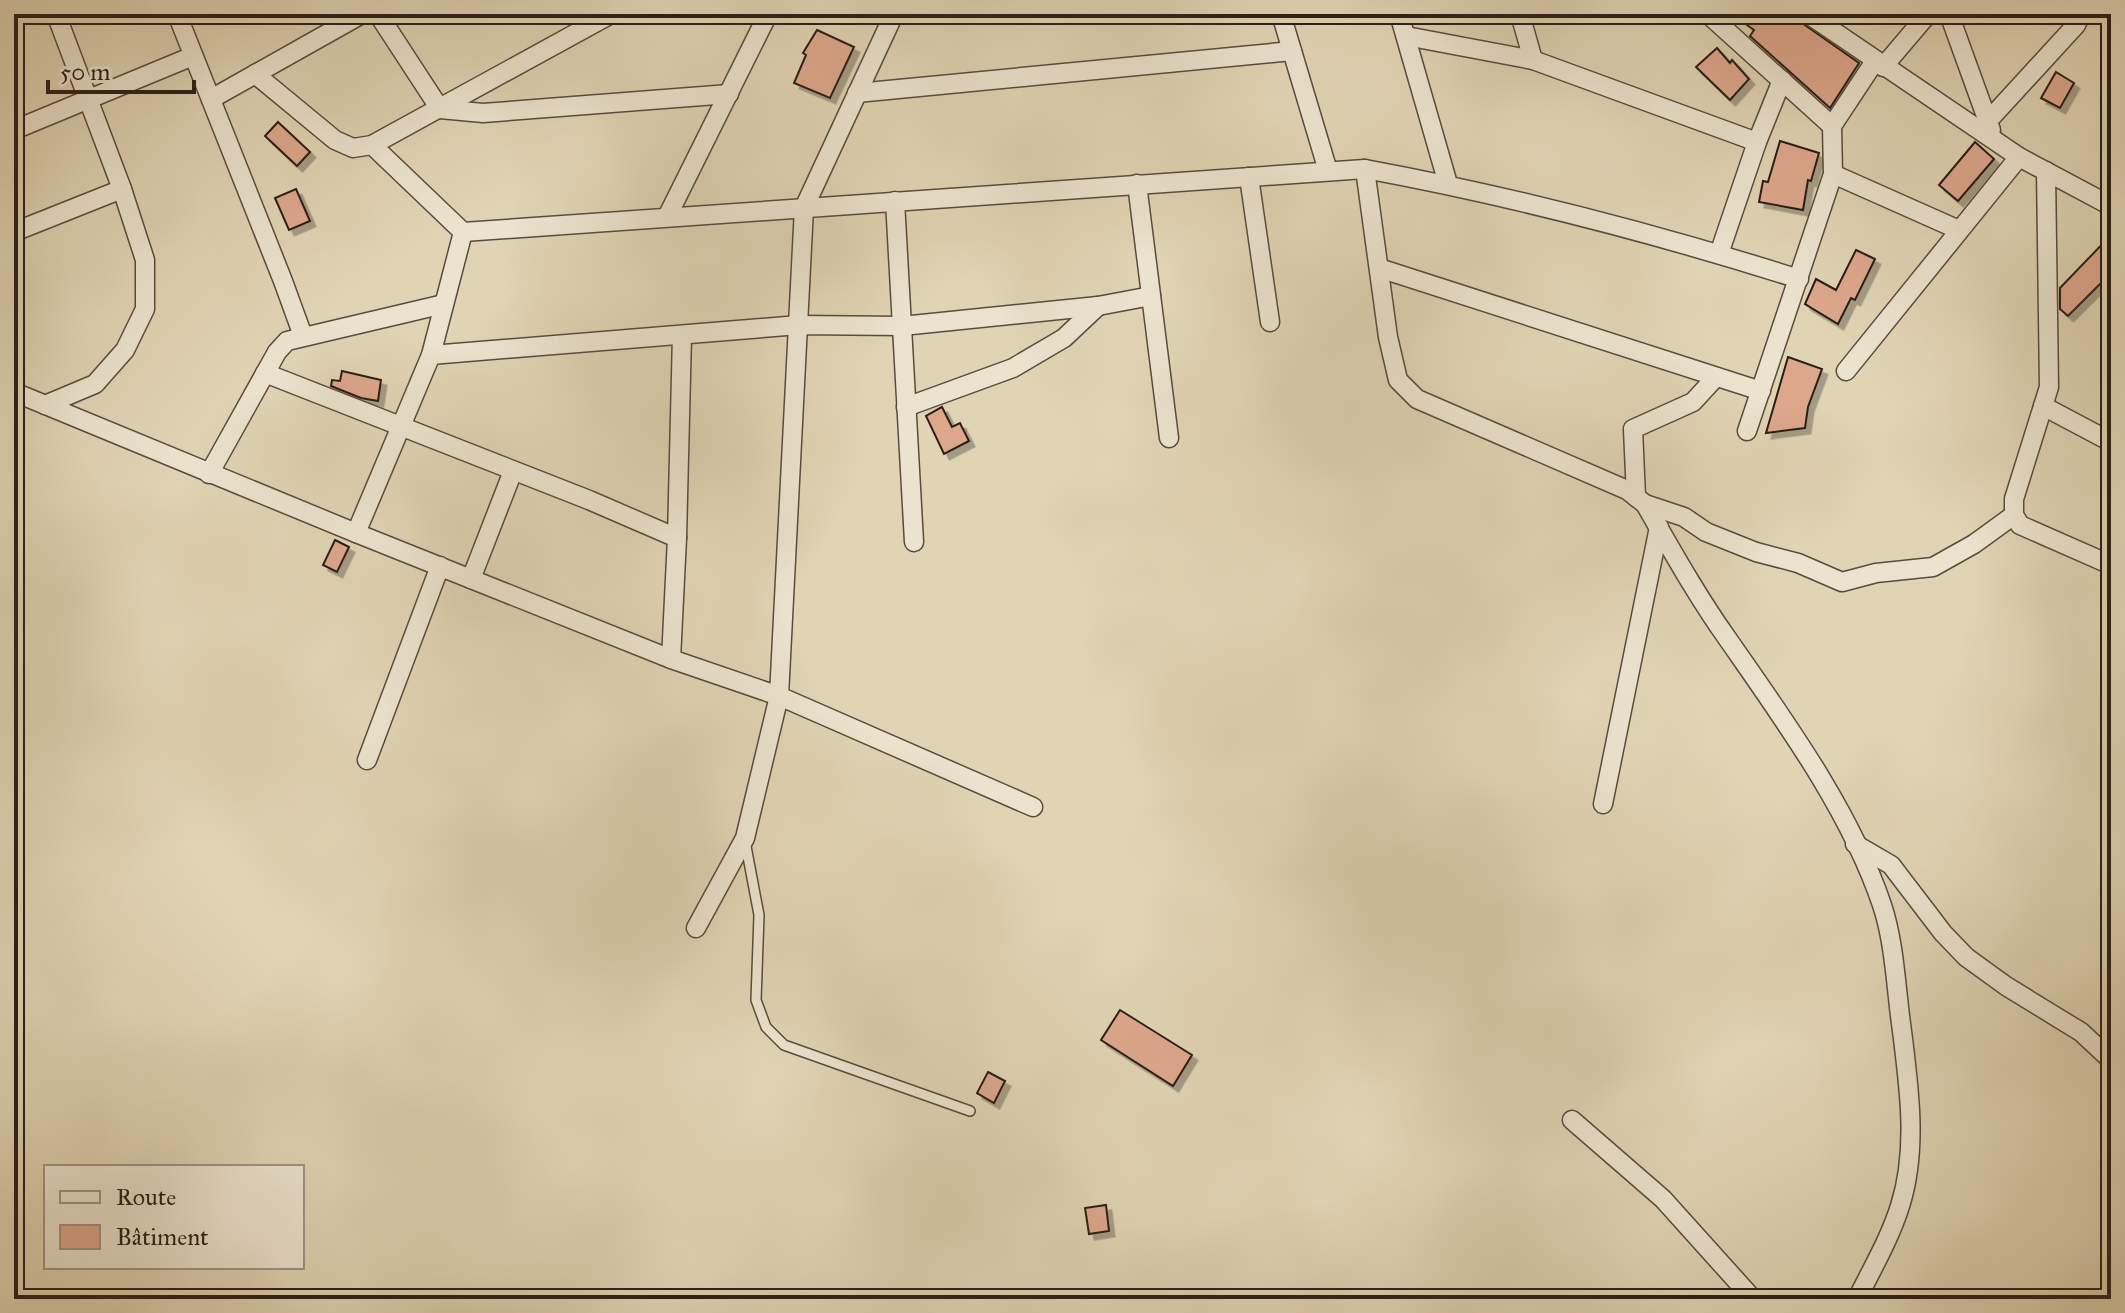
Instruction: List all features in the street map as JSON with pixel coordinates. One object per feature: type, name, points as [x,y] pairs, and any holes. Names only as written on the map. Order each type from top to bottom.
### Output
[{"type":"street","points":[[45,405],[95,384],[125,350],[145,309],[145,260],[122,189],[56,14]]},
{"type":"street","points":[[177,14],[303,336]]},
{"type":"street","points":[[211,99],[362,14]]},
{"type":"street","points":[[378,14],[440,109]]},
{"type":"street","points":[[255,74],[335,140],[353,148],[372,145],[611,14]]},
{"type":"street","points":[[667,217],[768,14]]},
{"type":"street","points":[[696,928],[745,838],[779,696],[804,208],[894,14]]},
{"type":"street","points":[[1283,14],[1328,171]]},
{"type":"street","points":[[1399,14],[1448,184]]},
{"type":"street","points":[[1520,14],[1533,60]]},
{"type":"street","points":[[1708,14],[1832,126]]},
{"type":"street","points":[[1808,14],[1998,144],[2111,206]]},
{"type":"street","points":[[1747,431],[1833,174],[1832,126],[1879,64],[1928,14]]},
{"type":"street","points":[[1949,14],[1987,122],[1998,144]]},
{"type":"street","points":[[1987,122],[2076,25],[2081,14]]},
{"type":"street","points":[[1406,36],[1533,60],[1757,142]]},
{"type":"street","points":[[857,93],[1292,51]]},
{"type":"street","points":[[14,130],[193,56]]},
{"type":"street","points":[[1719,254],[1782,80]]},
{"type":"street","points":[[440,109],[483,113],[729,94]]},
{"type":"street","points":[[372,145],[463,232],[1365,169],[1448,184],[1719,254],[1799,279]]},
{"type":"street","points":[[1846,371],[2019,157]]},
{"type":"street","points":[[1365,169],[1388,337],[1398,380],[1417,399],[1627,490],[1641,500],[1684,517],[1706,532],[1756,552],[1798,563],[1842,582],[1876,573],[1933,567],[1974,544],[2014,515]]},
{"type":"street","points":[[2046,171],[2049,387],[2014,499],[2014,515],[2020,525],[2111,565]]},
{"type":"street","points":[[1833,174],[1959,230]]},
{"type":"street","points":[[1249,177],[1270,322]]},
{"type":"street","points":[[1137,184],[1169,438]]},
{"type":"street","points":[[14,232],[122,189]]},
{"type":"street","points":[[895,201],[914,542]]},
{"type":"street","points":[[356,533],[431,355],[463,232]]},
{"type":"street","points":[[1379,268],[1761,391]]},
{"type":"street","points":[[431,355],[799,325],[902,326],[1098,306],[1151,296]]},
{"type":"street","points":[[209,474],[277,352],[287,341],[444,304]]},
{"type":"street","points":[[906,407],[1013,368],[1064,338],[1098,306]]},
{"type":"street","points":[[671,659],[682,335]]},
{"type":"street","points":[[265,373],[677,538]]},
{"type":"street","points":[[1716,377],[1693,402],[1633,429],[1641,500],[1726,637],[1785,720],[1855,844],[1883,909],[1911,1119],[1907,1175],[1901,1204],[1857,1299]]},
{"type":"street","points":[[14,392],[209,474],[671,659],[779,696],[1033,807]]},
{"type":"street","points":[[2043,406],[2111,442]]},
{"type":"street","points":[[471,579],[513,471]]},
{"type":"street","points":[[1603,804],[1659,527]]},
{"type":"street","points":[[367,760],[440,566]]},
{"type":"street","points":[[1855,844],[1891,865],[1943,933],[1966,957],[2006,986],[2081,1032],[2111,1060]]},
{"type":"street","points":[[1572,1120],[1663,1199],[1753,1299]]},
{"type":"lane","points":[[745,838],[759,915],[756,1000],[766,1027],[784,1045],[970,1111]]},
{"type":"building","points":[[1755,14],[1789,14],[1859,63],[1830,108],[1750,36],[1754,30],[1747,25]]},
{"type":"building","points":[[817,30],[854,47],[830,98],[794,83],[806,55],[803,53]]},
{"type":"building","points":[[1717,48],[1749,79],[1730,100],[1696,67]]},
{"type":"building","points":[[2056,72],[2074,83],[2060,108],[2041,98]]},
{"type":"building","points":[[278,122],[310,152],[297,166],[265,136]]},
{"type":"building","points":[[1780,141],[1819,153],[1811,181],[1808,180],[1803,210],[1759,202],[1763,181],[1768,182]]},
{"type":"building","points":[[1975,142],[1994,159],[1958,201],[1939,185]]},
{"type":"building","points":[[296,189],[310,221],[289,230],[275,198]]},
{"type":"building","points":[[2111,235],[2111,273],[2068,316],[2060,309],[2060,288]]},
{"type":"building","points":[[1856,250],[1875,259],[1855,300],[1851,298],[1838,324],[1805,304],[1816,279],[1836,290]]},
{"type":"building","points":[[1788,357],[1822,369],[1808,407],[1805,428],[1766,433]]},
{"type":"building","points":[[342,371],[381,380],[378,401],[331,386],[332,380],[340,381]]},
{"type":"building","points":[[942,407],[952,427],[960,423],[969,441],[944,454],[926,416]]},
{"type":"building","points":[[335,540],[349,547],[337,572],[323,565]]},
{"type":"building","points":[[1120,1010],[1192,1055],[1173,1086],[1101,1040]]},
{"type":"building","points":[[988,1072],[1005,1081],[994,1103],[977,1093]]},
{"type":"building","points":[[1106,1205],[1109,1231],[1089,1234],[1085,1208]]}]
